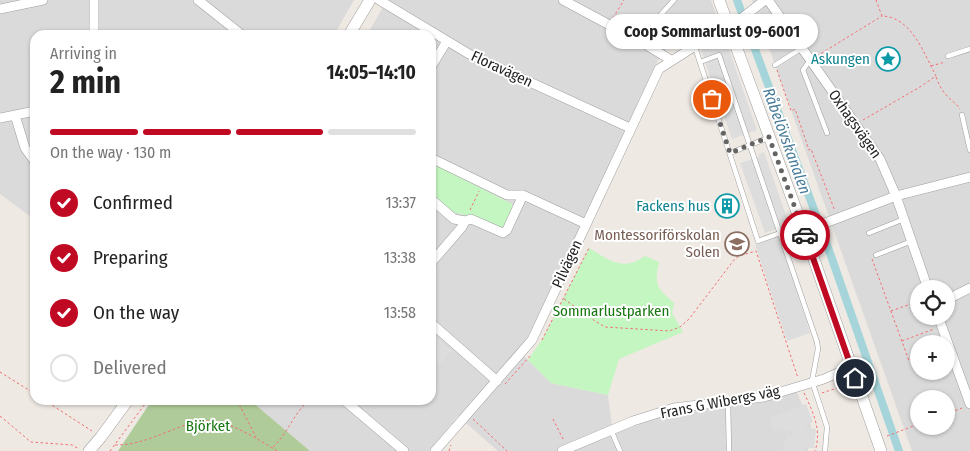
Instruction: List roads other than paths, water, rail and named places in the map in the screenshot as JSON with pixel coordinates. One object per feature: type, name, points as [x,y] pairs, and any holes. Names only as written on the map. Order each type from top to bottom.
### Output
[{"type":"street","points":[[0,9],[20,2],[43,0]]},
{"type":"street","points":[[94,0],[94,30]]},
{"type":"street","points":[[198,0],[236,30]]},
{"type":"street","points":[[352,30],[371,0]]},
{"type":"street","name":"Floravägen","points":[[371,0],[426,30]]},
{"type":"street","points":[[563,0],[671,60]]},
{"type":"street","points":[[719,0],[769,137],[810,229],[851,367],[881,451]]},
{"type":"street","name":"Pilvägen","points":[[435,451],[532,340],[659,69],[710,37],[729,28],[767,0]]},
{"type":"street","name":"Oxhagsvägen","points":[[767,0],[880,159],[896,196],[925,280]]},
{"type":"street","name":"Floravägen","points":[[436,36],[469,54],[630,128]]},
{"type":"street","points":[[436,58],[446,41]]},
{"type":"street","points":[[0,118],[30,112]]},
{"type":"street","points":[[14,115],[24,148],[30,156]]},
{"type":"street","points":[[436,160],[507,195],[523,195],[586,224]]},
{"type":"street","points":[[810,229],[896,196],[970,177]]},
{"type":"street","points":[[436,203],[454,219],[465,221],[471,219],[503,233],[507,230],[523,195]]},
{"type":"street","points":[[436,257],[465,221]]},
{"type":"street","points":[[955,296],[970,288]]},
{"type":"street","points":[[942,325],[966,406]]},
{"type":"street","points":[[436,328],[497,381]]},
{"type":"street","name":"Frans G Wibergs väg","points":[[565,450],[611,430],[674,408],[764,397],[824,378],[851,367]]},
{"type":"street","points":[[84,450],[101,437],[124,405]]},
{"type":"street","points":[[350,405],[404,451]]},
{"type":"lane","points":[[643,43],[655,21],[674,0]]},
{"type":"lane","points":[[695,46],[758,240],[780,233]]},
{"type":"lane","points":[[776,65],[802,48]]},
{"type":"lane","points":[[948,56],[970,49]]},
{"type":"lane","points":[[700,62],[719,55],[817,342],[818,349],[812,381],[827,428],[825,451]]},
{"type":"lane","points":[[810,60],[802,70],[827,133]]},
{"type":"lane","points":[[962,115],[970,150]]},
{"type":"lane","points":[[730,153],[769,137]]},
{"type":"lane","points":[[869,233],[904,219]]},
{"type":"lane","points":[[876,255],[912,241]]},
{"type":"lane","points":[[728,402],[729,451]]},
{"type":"lane","points":[[611,430],[620,451]]},
{"type":"waterway","name":"Råbelövskanalen","points":[[737,0],[831,256],[899,451]]},
{"type":"place","name":"Askungen","points":[[888,59]]},
{"type":"place","name":"Coop Sommarlust 09-6001","points":[[712,99]]},
{"type":"place","name":"Fackens hus","points":[[727,206]]},
{"type":"place","name":"Montessoriförskolan Solen","points":[[737,244]]},
{"type":"park label","name":"Sommarlustparken","points":[[611,311]]},
{"type":"park label","name":"Björket","points":[[208,426]]}]
